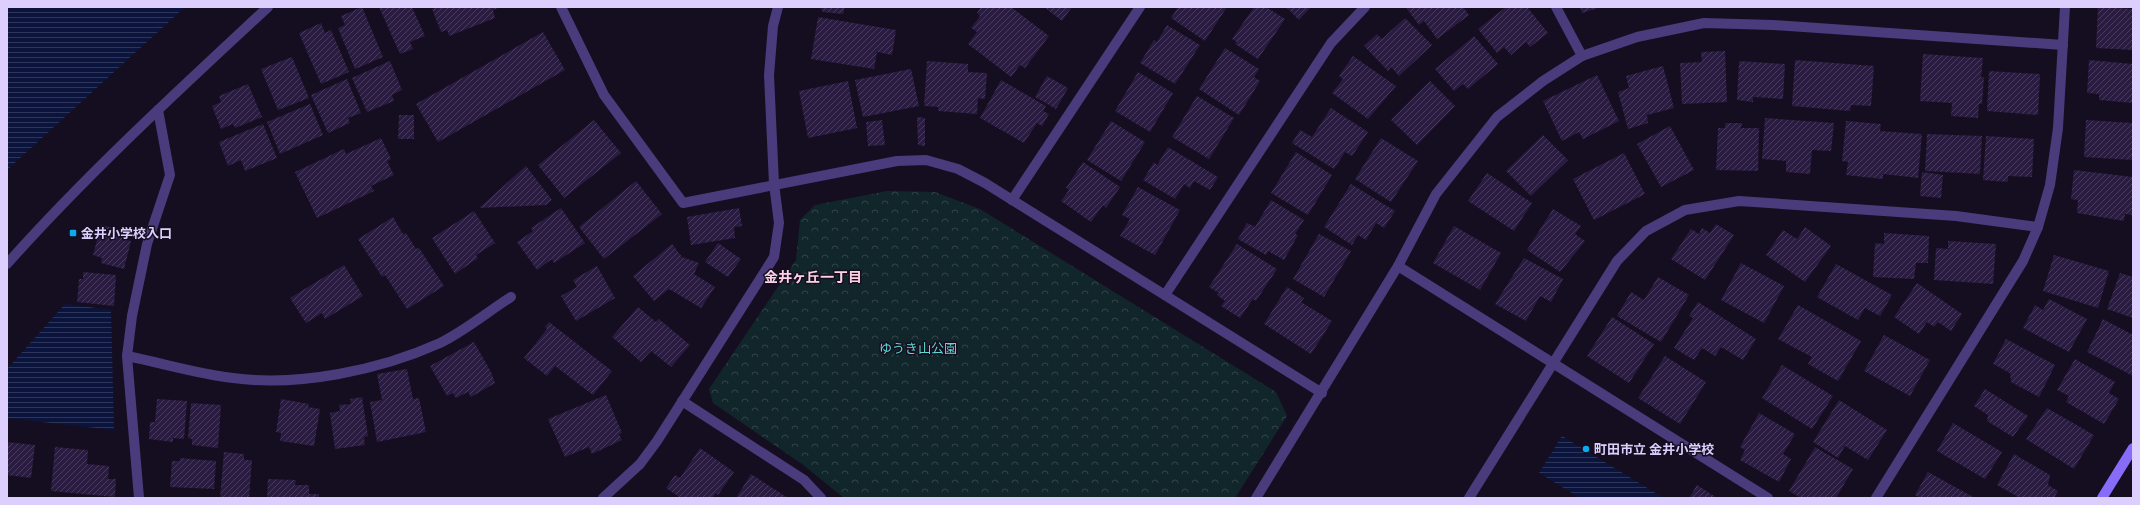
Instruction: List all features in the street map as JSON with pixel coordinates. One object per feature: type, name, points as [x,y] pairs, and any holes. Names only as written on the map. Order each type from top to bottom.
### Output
[{"type":"street","points":[[7,264],[48,218],[158,110],[268,7]]},
{"type":"street","points":[[561,7],[604,95],[683,203],[897,161],[926,160],[958,169],[1012,200],[1322,393]]},
{"type":"street","points":[[603,498],[640,464],[774,257],[779,223],[774,184],[769,75],[773,26],[778,7]]},
{"type":"street","points":[[1012,200],[1140,7]]},
{"type":"street","points":[[1165,295],[1331,43],[1365,7]]},
{"type":"street","points":[[1556,7],[1582,56]]},
{"type":"street","points":[[1876,498],[2023,261],[2038,227],[2050,185],[2058,128],[2065,7]]},
{"type":"street","points":[[1256,498],[1322,393],[1398,266],[1436,194],[1497,117],[1543,81],[1582,56],[1637,37],[1704,23],[1773,25],[2063,45]]},
{"type":"street","points":[[138,498],[127,356],[132,316],[148,244],[170,175],[158,110]]},
{"type":"street","points":[[1469,498],[1617,261],[1646,231],[1686,210],[1739,201],[1956,216],[2038,227]]},
{"type":"street","points":[[1398,266],[1768,498]]},
{"type":"street","points":[[127,356],[234,378],[284,380],[337,375],[388,362],[441,342],[511,297]]},
{"type":"street","points":[[682,401],[804,480],[821,498]]},
{"type":"street","points":[[2102,498],[2133,448]]},
{"type":"green space","name":"ゆうき山公園","points":[[887,191],[935,192],[980,209],[1276,392],[1287,416],[1235,498],[844,498],[802,464],[713,403],[709,389],[796,260],[800,220],[815,205]]},
{"type":"shaded area","points":[[7,7],[185,7],[7,170]]},
{"type":"shaded area","points":[[65,304],[111,310],[114,430],[7,418],[7,369]]},
{"type":"shaded area","points":[[1562,436],[1662,497],[1580,498],[1539,473]]},
{"type":"building","points":[[362,7],[383,57],[355,69],[338,28],[345,25],[341,16]]},
{"type":"building","points":[[379,7],[412,7],[425,36],[410,42],[413,49],[400,54]]},
{"type":"building","points":[[437,7],[501,7],[493,10],[495,18],[449,36],[447,30],[441,32],[432,9]]},
{"type":"building","points":[[820,7],[845,7],[843,14],[823,12]]},
{"type":"building","points":[[981,7],[1011,7],[1049,36],[1025,68],[1020,65],[1011,77],[968,44],[977,32],[971,28],[980,16],[977,13]]},
{"type":"building","points":[[1044,7],[1072,7],[1062,21]]},
{"type":"building","points":[[1178,7],[1227,7],[1205,41],[1171,18]]},
{"type":"building","points":[[1254,7],[1266,7],[1285,19],[1258,59],[1235,44],[1237,42],[1232,39]]},
{"type":"building","points":[[1286,7],[1311,7],[1299,20]]},
{"type":"building","points":[[1409,7],[1463,7],[1469,15],[1437,39],[1424,21],[1419,25],[1407,9]]},
{"type":"building","points":[[1506,7],[1527,7],[1548,33],[1530,47],[1526,42],[1511,55],[1504,47],[1497,53],[1478,29]]},
{"type":"building","points":[[1580,7],[1601,7],[1582,13]]},
{"type":"building","points":[[2098,7],[2133,9],[2133,50],[2096,48]]},
{"type":"building","points":[[818,17],[896,30],[892,55],[877,52],[874,69],[811,59]]},
{"type":"building","points":[[1405,18],[1432,45],[1399,76],[1391,67],[1388,71],[1364,46],[1377,34],[1382,39]]},
{"type":"building","points":[[321,23],[325,33],[331,30],[349,72],[321,84],[299,33]]},
{"type":"building","points":[[1167,25],[1200,45],[1175,84],[1140,63],[1154,40],[1157,42]]},
{"type":"building","points":[[543,32],[565,70],[438,142],[416,104]]},
{"type":"building","points":[[1474,36],[1498,64],[1468,89],[1463,84],[1454,91],[1435,69]]},
{"type":"building","points":[[1225,48],[1259,69],[1254,77],[1260,81],[1239,115],[1199,89]]},
{"type":"building","points":[[1725,51],[1727,102],[1682,104],[1680,63],[1702,62],[1701,52]]},
{"type":"building","points":[[1923,54],[1983,58],[1981,77],[1984,77],[1982,104],[1979,104],[1978,118],[1951,116],[1952,103],[1920,101]]},
{"type":"building","points":[[1353,56],[1396,86],[1368,119],[1332,93],[1343,79],[1339,76]]},
{"type":"building","points":[[292,57],[309,98],[278,110],[261,69]]},
{"type":"building","points":[[1795,60],[1874,66],[1871,106],[1851,105],[1850,111],[1792,106]]},
{"type":"building","points":[[2089,60],[2133,64],[2133,103],[2099,100],[2099,94],[2087,93]]},
{"type":"building","points":[[390,61],[402,90],[392,95],[394,101],[367,112],[352,78]]},
{"type":"building","points":[[927,61],[968,64],[968,72],[987,73],[985,99],[978,98],[977,114],[938,111],[938,107],[924,106]]},
{"type":"building","points":[[1739,61],[1785,64],[1783,99],[1753,97],[1753,102],[1737,100]]},
{"type":"building","points":[[1663,66],[1674,108],[1647,115],[1648,123],[1628,129],[1618,92],[1629,88],[1626,76]]},
{"type":"building","points":[[911,69],[919,106],[863,117],[855,80]]},
{"type":"building","points":[[1989,71],[2040,74],[2038,115],[1987,111]]},
{"type":"building","points":[[1138,72],[1173,93],[1150,132],[1115,111]]},
{"type":"building","points":[[1597,75],[1619,121],[1583,139],[1579,132],[1562,141],[1543,101]]},
{"type":"building","points":[[1047,76],[1068,88],[1056,109],[1035,97]]},
{"type":"building","points":[[347,79],[361,113],[348,118],[350,123],[328,133],[311,95]]},
{"type":"building","points":[[1001,80],[1046,106],[1043,111],[1049,114],[1042,126],[1037,123],[1024,143],[980,118]]},
{"type":"building","points":[[848,81],[857,128],[808,138],[799,91]]},
{"type":"building","points":[[1430,81],[1455,106],[1417,145],[1391,120]]},
{"type":"building","points":[[248,84],[262,117],[235,128],[233,124],[221,129],[212,106],[221,102],[219,96]]},
{"type":"building","points":[[1197,96],[1234,118],[1209,159],[1172,137]]},
{"type":"building","points":[[310,104],[323,135],[280,154],[267,122]]},
{"type":"building","points":[[1331,108],[1368,132],[1352,156],[1345,152],[1334,169],[1292,143],[1300,130],[1312,137]]},
{"type":"building","points":[[399,115],[414,115],[414,139],[398,139]]},
{"type":"building","points":[[917,117],[925,118],[925,146],[918,145]]},
{"type":"building","points":[[1765,118],[1834,123],[1831,151],[1812,150],[1810,174],[1786,172],[1786,161],[1762,159]]},
{"type":"building","points":[[594,120],[621,153],[564,198],[538,165]]},
{"type":"building","points":[[882,120],[885,145],[868,146],[866,122]]},
{"type":"building","points":[[2086,120],[2133,123],[2133,160],[2084,157]]},
{"type":"building","points":[[1111,121],[1145,142],[1121,181],[1087,160]]},
{"type":"building","points":[[1846,121],[1881,124],[1880,131],[1922,134],[1918,178],[1883,174],[1883,179],[1846,175],[1848,162],[1842,161]]},
{"type":"building","points":[[1725,123],[1742,123],[1741,128],[1759,128],[1758,171],[1716,170],[1718,128],[1725,128]]},
{"type":"building","points":[[263,124],[277,158],[245,171],[241,160],[228,166],[219,142]]},
{"type":"building","points":[[1670,126],[1694,170],[1661,187],[1637,144]]},
{"type":"building","points":[[1927,134],[1982,136],[1980,174],[1925,171]]},
{"type":"building","points":[[1543,135],[1568,160],[1531,196],[1506,171]]},
{"type":"building","points":[[1986,136],[2034,139],[2032,177],[2008,176],[2008,182],[1983,180]]},
{"type":"building","points":[[381,138],[391,159],[387,161],[394,175],[371,186],[374,191],[317,218],[295,172],[344,149],[346,154]]},
{"type":"building","points":[[1381,138],[1418,161],[1391,202],[1355,179]]},
{"type":"building","points":[[1168,147],[1218,177],[1210,190],[1194,181],[1190,188],[1184,184],[1175,199],[1143,180],[1154,162],[1157,165]]},
{"type":"building","points":[[1296,152],[1332,175],[1308,215],[1271,193]]},
{"type":"building","points":[[1624,153],[1645,194],[1594,220],[1573,179]]},
{"type":"building","points":[[1083,162],[1120,187],[1106,208],[1103,205],[1091,222],[1061,201],[1069,190],[1066,188]]},
{"type":"building","points":[[526,166],[552,200],[546,205],[479,208]]},
{"type":"building","points":[[2074,170],[2133,177],[2133,215],[2125,214],[2124,221],[2077,213],[2078,200],[2071,199]]},
{"type":"building","points":[[1922,172],[1943,175],[1941,198],[1920,196]]},
{"type":"building","points":[[1487,173],[1532,203],[1514,231],[1468,201]]},
{"type":"building","points":[[636,181],[662,214],[604,259],[579,227]]},
{"type":"building","points":[[1351,184],[1395,211],[1384,228],[1376,223],[1366,240],[1358,235],[1352,245],[1324,227]]},
{"type":"building","points":[[1138,187],[1180,210],[1155,255],[1120,236],[1130,219],[1122,215]]},
{"type":"building","points":[[1271,200],[1304,220],[1295,234],[1298,235],[1284,260],[1268,251],[1266,255],[1238,239],[1247,223],[1255,227]]},
{"type":"building","points":[[561,208],[585,243],[554,263],[552,259],[537,270],[517,242],[533,231],[531,228]]},
{"type":"building","points":[[739,208],[742,226],[734,227],[735,238],[691,245],[687,217]]},
{"type":"building","points":[[1553,209],[1581,226],[1575,234],[1585,241],[1560,272],[1527,250]]},
{"type":"building","points":[[474,211],[495,243],[476,255],[478,258],[455,274],[432,238]]},
{"type":"building","points":[[393,217],[403,234],[406,233],[416,249],[419,248],[444,286],[407,309],[385,275],[382,277],[358,239]]},
{"type":"building","points":[[1716,224],[1734,235],[1705,280],[1671,259],[1691,229],[1699,234],[1702,228],[1710,233]]},
{"type":"building","points":[[101,225],[126,231],[124,239],[131,241],[124,269],[101,263],[102,258],[93,255]]},
{"type":"building","points":[[1454,226],[1501,253],[1480,290],[1433,263]]},
{"type":"building","points":[[1805,227],[1831,246],[1805,282],[1766,255],[1783,230],[1797,239]]},
{"type":"building","points":[[1884,233],[1929,236],[1928,263],[1916,263],[1914,279],[1873,277],[1875,243],[1884,244]]},
{"type":"building","points":[[1319,234],[1351,251],[1324,297],[1293,279]]},
{"type":"building","points":[[1948,241],[1996,244],[1993,284],[1934,280],[1936,248],[1948,249]]},
{"type":"building","points":[[718,243],[741,259],[728,277],[705,262]]},
{"type":"building","points":[[672,244],[682,257],[699,263],[694,274],[715,287],[701,308],[669,289],[654,301],[633,276]]},
{"type":"building","points":[[1237,244],[1277,269],[1256,301],[1253,299],[1240,318],[1221,306],[1225,301],[1217,295],[1219,293],[1209,287]]},
{"type":"building","points":[[2054,255],[2109,271],[2098,308],[2043,291]]},
{"type":"building","points":[[1524,258],[1563,279],[1551,302],[1540,296],[1526,321],[1495,304]]},
{"type":"building","points":[[1741,263],[1784,286],[1764,323],[1721,300]]},
{"type":"building","points":[[1836,264],[1892,295],[1880,316],[1865,308],[1858,320],[1817,297]]},
{"type":"building","points":[[344,265],[363,296],[325,319],[322,313],[306,323],[290,298]]},
{"type":"building","points":[[597,266],[615,298],[576,321],[561,296],[577,287],[573,280]]},
{"type":"building","points":[[83,272],[116,275],[114,306],[77,302],[79,279],[83,279]]},
{"type":"building","points":[[2120,273],[2133,277],[2133,318],[2107,309]]},
{"type":"building","points":[[1658,277],[1689,295],[1661,342],[1617,316],[1631,292],[1644,300]]},
{"type":"building","points":[[1917,283],[1962,314],[1951,331],[1938,322],[1934,327],[1927,322],[1919,334],[1894,317]]},
{"type":"building","points":[[1287,287],[1304,298],[1301,302],[1332,321],[1311,354],[1264,324]]},
{"type":"building","points":[[2049,299],[2087,319],[2069,352],[2023,328],[2035,305],[2043,310]]},
{"type":"building","points":[[1698,302],[1756,339],[1743,360],[1721,347],[1715,356],[1702,348],[1694,360],[1674,348],[1693,318],[1689,316]]},
{"type":"building","points":[[1798,305],[1861,341],[1838,381],[1808,364],[1812,357],[1778,339]]},
{"type":"building","points":[[638,307],[656,322],[659,319],[690,345],[671,367],[651,351],[641,362],[612,337]]},
{"type":"building","points":[[1612,317],[1654,344],[1629,383],[1587,356]]},
{"type":"building","points":[[2103,319],[2133,335],[2133,376],[2087,352]]},
{"type":"building","points":[[549,322],[612,371],[593,395],[555,366],[547,376],[524,358],[547,329],[545,327]]},
{"type":"building","points":[[1884,335],[1930,360],[1910,396],[1864,371]]},
{"type":"building","points":[[2006,339],[2055,365],[2039,397],[2011,382],[2010,373],[1993,364]]},
{"type":"building","points":[[474,342],[491,372],[495,383],[471,397],[468,392],[456,398],[453,393],[447,396],[430,366]]},
{"type":"building","points":[[1665,356],[1706,382],[1680,424],[1638,398]]},
{"type":"building","points":[[2075,359],[2115,382],[2109,393],[2119,399],[2104,424],[2066,402],[2069,396],[2057,390]]},
{"type":"building","points":[[1782,365],[1833,396],[1812,429],[1762,398]]},
{"type":"building","points":[[407,369],[413,399],[419,398],[426,432],[377,442],[370,402],[382,400],[377,374]]},
{"type":"building","points":[[1985,389],[2028,416],[2013,437],[1987,421],[1988,415],[1974,406]]},
{"type":"building","points":[[606,395],[622,433],[619,434],[622,440],[592,454],[589,447],[565,457],[548,419]]},
{"type":"building","points":[[362,397],[368,436],[364,437],[365,445],[335,449],[330,413],[340,411],[339,405],[351,404],[350,399]]},
{"type":"building","points":[[157,399],[187,401],[184,439],[173,438],[173,442],[149,439],[150,422],[155,422]]},
{"type":"building","points":[[281,399],[309,404],[308,407],[320,409],[314,446],[280,441],[281,433],[276,432]]},
{"type":"building","points":[[1839,400],[1887,430],[1868,460],[1845,446],[1838,458],[1813,442]]},
{"type":"building","points":[[191,403],[221,405],[218,448],[192,445],[192,439],[188,438]]},
{"type":"building","points":[[2047,408],[2094,435],[2074,469],[2026,439]]},
{"type":"building","points":[[1759,413],[1795,434],[1783,454],[1791,459],[1779,482],[1740,460],[1745,450],[1740,447]]},
{"type":"building","points":[[1953,423],[2002,452],[1985,479],[1937,451]]},
{"type":"building","points":[[7,442],[35,445],[31,478],[7,475]]},
{"type":"building","points":[[55,447],[88,450],[87,464],[109,466],[108,479],[116,479],[115,497],[51,491]]},
{"type":"building","points":[[1815,447],[1853,469],[1836,498],[1801,498],[1789,491]]},
{"type":"building","points":[[700,448],[734,472],[718,495],[716,493],[712,498],[681,498],[666,488],[675,475],[680,478]]},
{"type":"building","points":[[224,452],[244,454],[244,460],[252,460],[249,498],[220,498]]},
{"type":"building","points":[[2014,454],[2050,475],[2048,485],[2058,491],[2054,498],[2020,498],[1997,485]]},
{"type":"building","points":[[180,458],[216,461],[214,489],[170,487],[172,461],[180,461]]},
{"type":"building","points":[[1928,472],[1975,498],[1920,498],[1915,495]]},
{"type":"building","points":[[751,474],[788,498],[736,498]]},
{"type":"building","points":[[268,479],[296,480],[295,485],[309,485],[309,494],[319,494],[319,498],[267,498]]},
{"type":"building","points":[[1697,485],[1717,498],[1689,498]]},
{"type":"place","name":"金井小学校入口","points":[[73,233]]},
{"type":"place","name":"町田市立 金井小学校","points":[[1586,449]]},
{"type":"district","name":"金井ヶ丘一丁目","points":[[813,277]]}]
